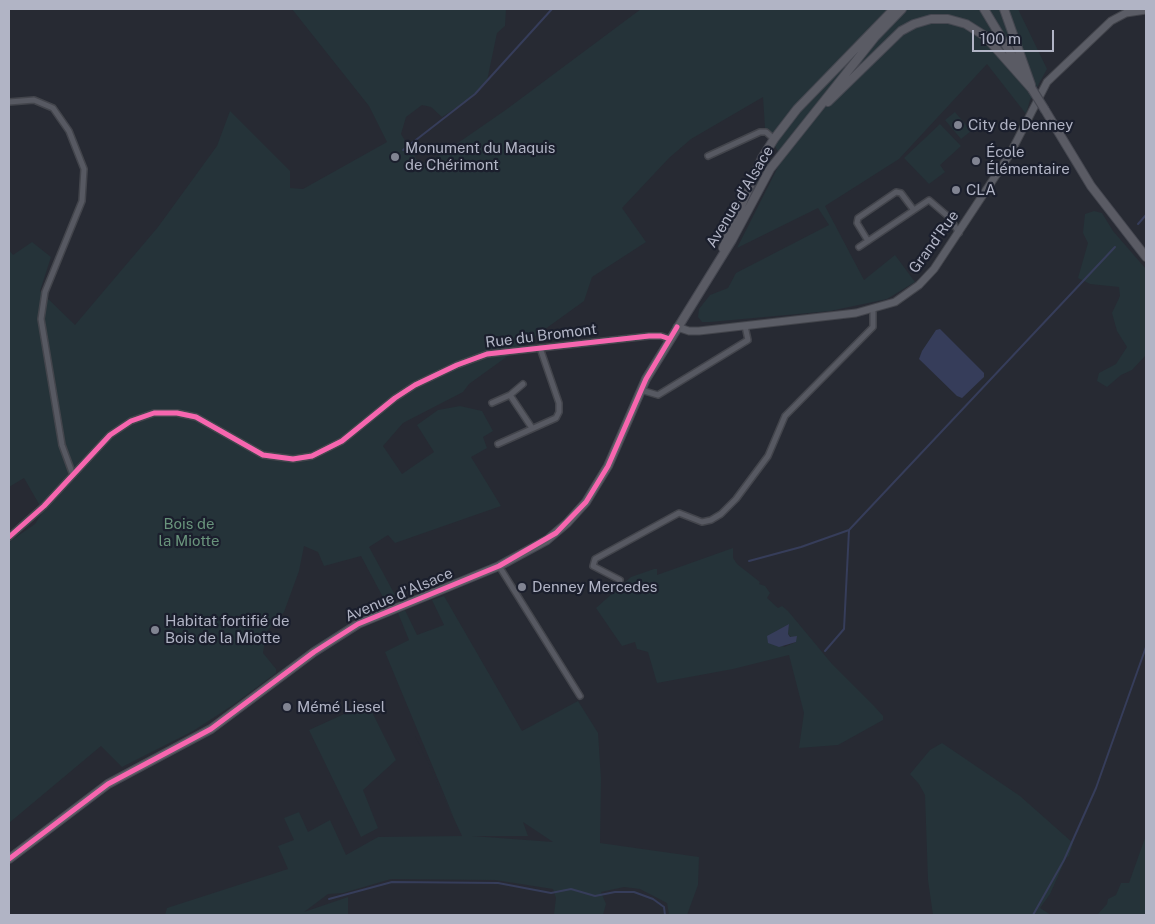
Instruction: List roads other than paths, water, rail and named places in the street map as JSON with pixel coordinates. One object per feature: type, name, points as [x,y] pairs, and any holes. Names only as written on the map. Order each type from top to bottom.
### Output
[{"type":"main road","name":"Avenue d'Alsace","points":[[718,260],[762,158],[774,139],[797,109],[894,9]]},
{"type":"main road","points":[[804,124],[875,38],[902,9]]},
{"type":"main road","points":[[984,9],[1091,186],[1146,258]]},
{"type":"main road","points":[[1004,9],[1032,89]]},
{"type":"main road","points":[[804,124],[902,31],[914,24],[931,19],[948,19],[966,24],[985,36],[1032,89]]},
{"type":"main road","name":"Avenue d'Alsace","points":[[9,859],[108,784],[211,729],[324,644],[358,624],[499,566],[547,540],[567,523],[586,502],[608,466],[641,390],[670,339],[732,240],[770,169],[804,124]]},
{"type":"street","name":"Grand'Rue","points":[[678,327],[689,331],[699,331],[745,326],[873,310],[895,302],[919,285],[934,269],[1010,154],[1048,82],[1111,21],[1126,13],[1146,10]]},
{"type":"street","points":[[9,102],[34,100],[53,108],[69,131],[84,170],[81,206],[45,292],[41,319],[62,445],[73,474]]},
{"type":"street","points":[[708,156],[760,132],[766,132],[774,139]]},
{"type":"street","points":[[868,241],[856,223],[858,218],[896,192],[901,193],[913,210]]},
{"type":"street","points":[[859,247],[926,200],[931,200],[950,218],[959,233]]},
{"type":"street","points":[[620,580],[594,566],[596,559],[679,513],[702,522],[711,520],[721,514],[736,499],[768,456],[782,421],[796,403],[873,327],[873,310]]},
{"type":"street","points":[[641,390],[658,395],[748,340],[745,326]]},
{"type":"street","name":"Rue du Bromont","points":[[9,537],[44,506],[73,474],[122,426],[154,413],[177,413],[196,417],[263,455],[293,459],[312,456],[329,449],[395,398],[415,385],[457,365],[487,354],[655,336],[670,339]]},
{"type":"street","name":"Rue du Bromont","points":[[498,444],[556,418],[559,412],[559,403],[540,348]]},
{"type":"street","points":[[492,402],[510,395],[523,384]]},
{"type":"street","points":[[510,395],[532,428]]},
{"type":"street","points":[[499,566],[580,696]]},
{"type":"water","points":[[940,329],[984,373],[984,377],[962,398],[957,396],[919,359],[936,330]]},
{"type":"water","points":[[789,624],[788,634],[790,637],[797,636],[796,642],[779,647],[768,643],[767,636]]},
{"type":"waterway","points":[[403,150],[475,94],[552,9]]},
{"type":"waterway","points":[[1138,224],[1146,215]]},
{"type":"waterway","points":[[749,561],[801,547],[849,530],[1115,247]]},
{"type":"waterway","points":[[825,651],[844,629],[849,530]]},
{"type":"waterway","points":[[1033,915],[1064,860],[1096,788],[1146,647]]},
{"type":"waterway","points":[[329,899],[392,882],[498,883],[551,893],[571,889],[595,896],[615,892],[634,892],[653,899],[664,907],[665,915]]},
{"type":"place","name":"City de Denney","points":[[958,125]]},
{"type":"place","name":"Monument du Maquis de Chérimont","points":[[395,157]]},
{"type":"place","name":"École Élémentaire","points":[[976,161]]},
{"type":"place","name":"CLA","points":[[956,190]]},
{"type":"place","name":"Denney Mercedes","points":[[522,587]]},
{"type":"place","name":"Habitat fortifié de Bois de la Miotte","points":[[155,630]]},
{"type":"place","name":"Mémé Liesel","points":[[287,707]]},
{"type":"park label","name":"Bois de la Miotte","points":[[189,532]]}]
